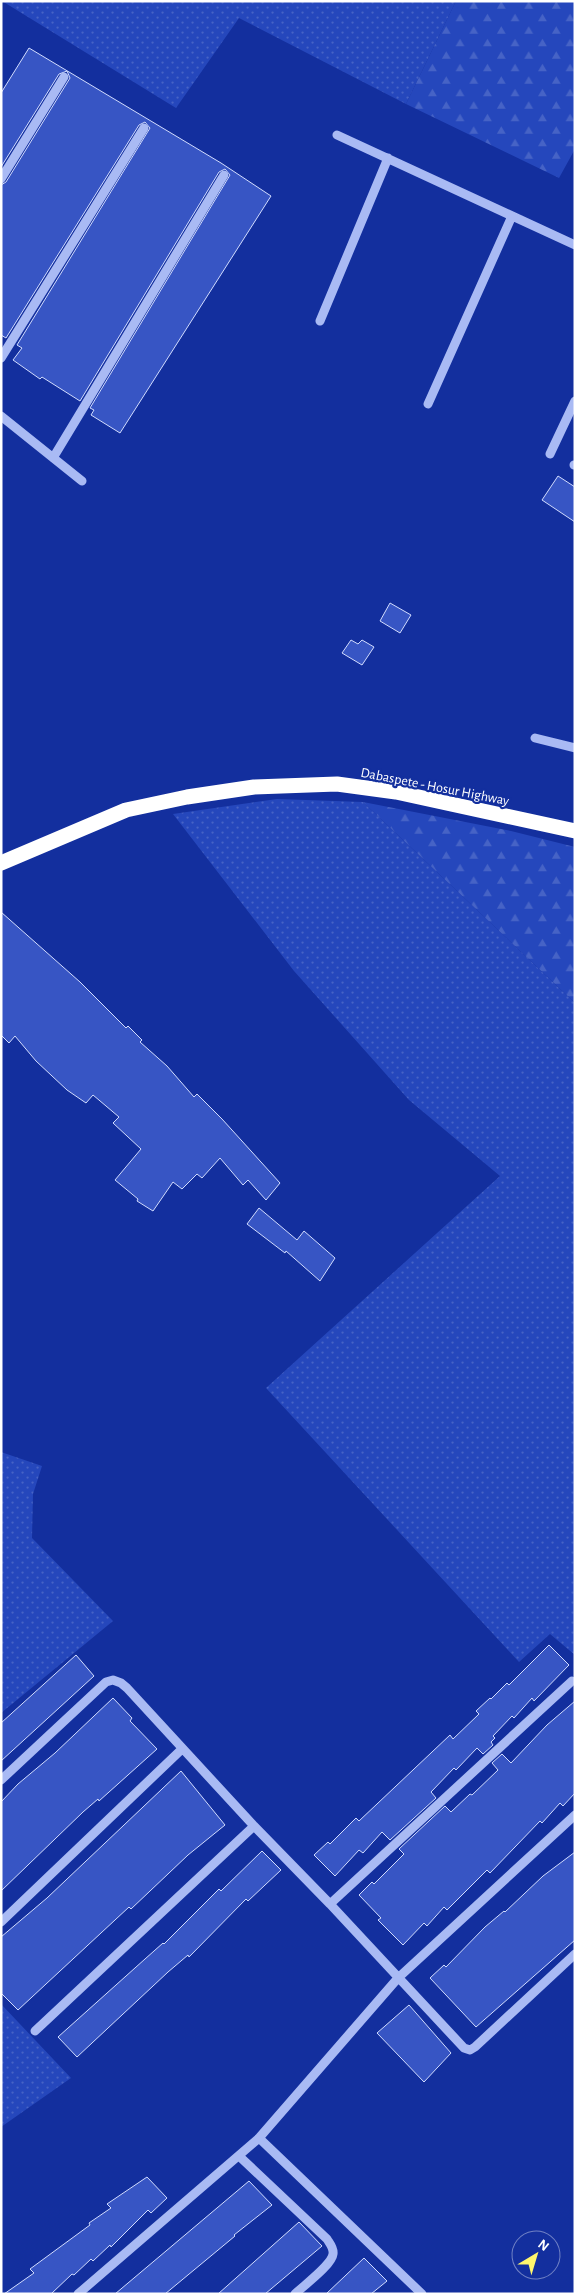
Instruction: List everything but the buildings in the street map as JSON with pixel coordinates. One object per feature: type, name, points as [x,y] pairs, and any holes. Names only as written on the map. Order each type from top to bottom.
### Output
[{"type":"highway","name":"Dabaspete - Hosur Highway","points":[[1,863],[126,810],[187,797],[254,787],[337,784],[396,792],[575,831]]},
{"type":"street","points":[[1,179],[64,77]]},
{"type":"street","points":[[1,358],[144,128]]},
{"type":"street","points":[[337,135],[575,244]]},
{"type":"street","points":[[320,321],[388,158]]},
{"type":"street","points":[[53,458],[224,175]]},
{"type":"street","points":[[428,404],[512,216]]},
{"type":"street","points":[[550,454],[575,401]]},
{"type":"street","points":[[1,416],[82,481]]},
{"type":"street","points":[[535,738],[575,748]]},
{"type":"street","points":[[1,1780],[106,1682],[113,1680],[121,1682],[254,1826],[330,1904],[458,2044],[470,2050],[475,2047],[575,1954]]},
{"type":"street","points":[[330,1904],[572,1680]]},
{"type":"street","points":[[1,1922],[182,1749]]},
{"type":"street","points":[[78,2294],[259,2138],[398,1978],[575,1815]]},
{"type":"street","points":[[35,2031],[254,1826]]},
{"type":"street","points":[[259,2138],[422,2294]]},
{"type":"street","points":[[239,2156],[327,2239],[332,2247],[333,2253],[328,2263],[295,2294]]},
{"type":"green space","points":[[2,1],[456,1],[406,104],[239,18],[176,108]]},
{"type":"green space","points":[[456,1],[575,1],[575,149],[559,178],[406,104]]},
{"type":"green space","points":[[277,799],[363,802],[575,1003],[575,1655],[550,1634],[519,1662],[266,1388],[500,1176],[409,1100],[294,971],[173,814]]},
{"type":"green space","points":[[363,802],[511,831],[575,847],[575,1003]]},
{"type":"green space","points":[[1,1452],[42,1466],[33,1494],[32,1538],[113,1621],[1,1713]]},
{"type":"green space","points":[[1,2004],[71,2078],[1,2127]]}]
